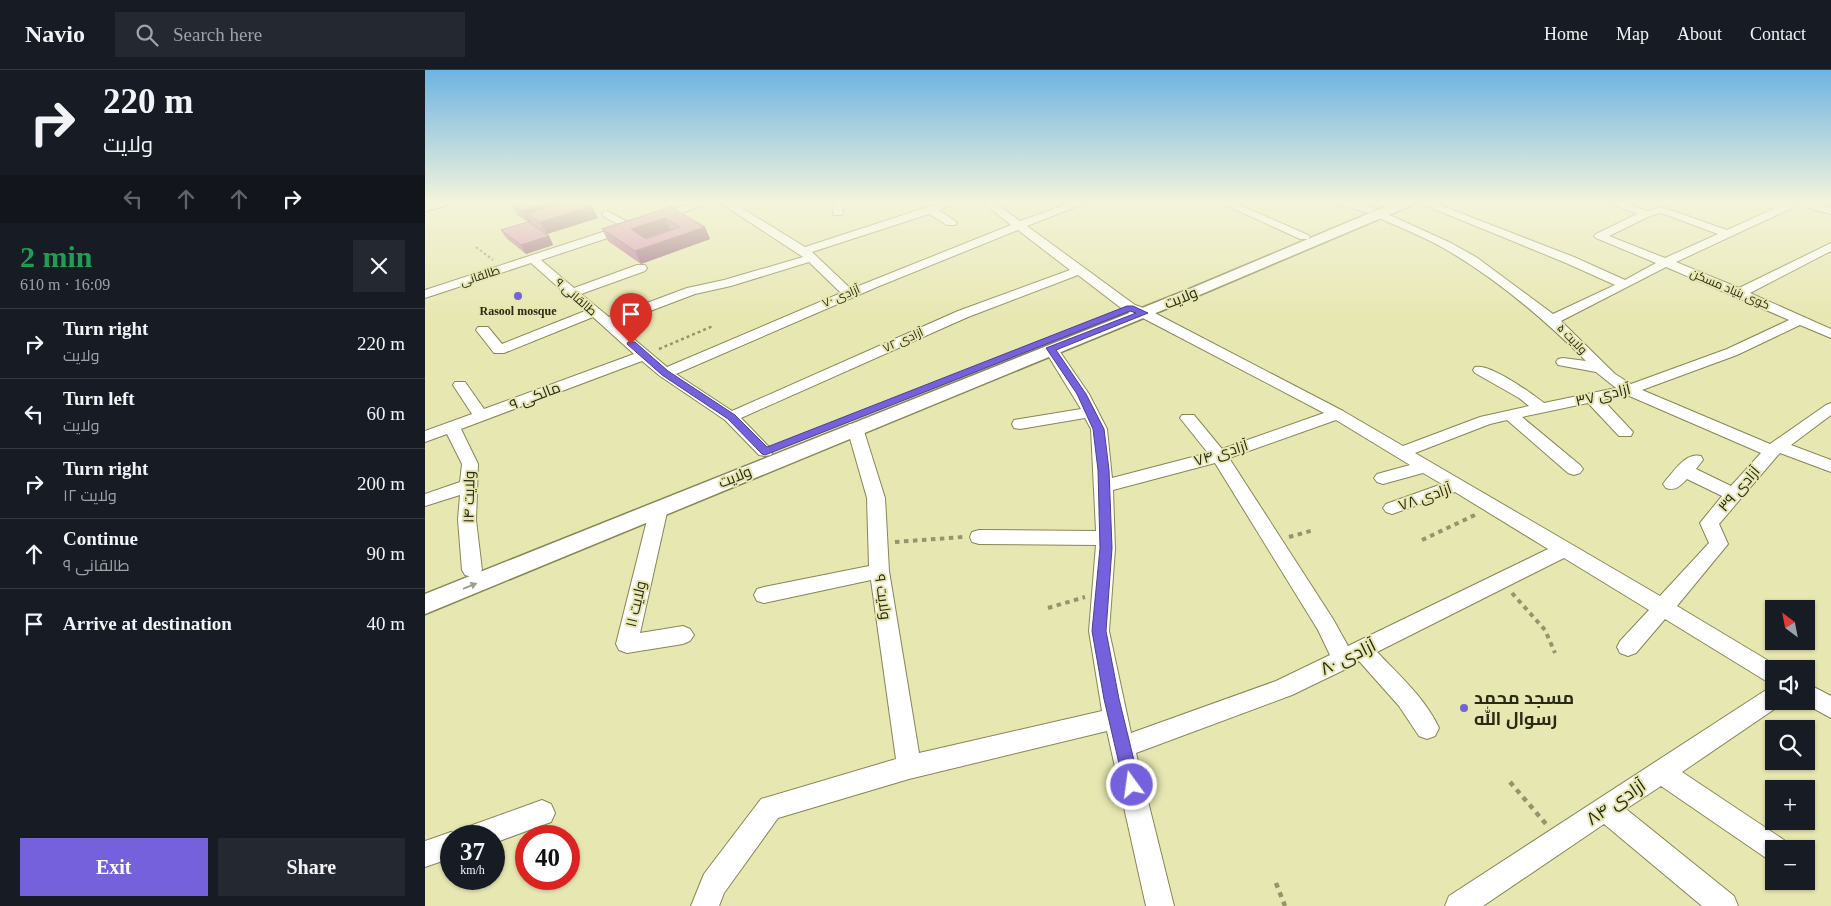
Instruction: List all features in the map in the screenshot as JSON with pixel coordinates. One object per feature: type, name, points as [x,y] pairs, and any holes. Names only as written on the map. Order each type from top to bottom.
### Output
[{"type":"main road","name":"ولایت","points":[[425,604],[1051,348],[1297,241]]},
{"type":"main road","name":"ولایت","points":[[425,589],[765,452],[1137,310],[1302,241]]},
{"type":"street","points":[[558,241],[570,247]]},
{"type":"street","name":"طالقانی","points":[[425,294],[588,241]]},
{"type":"street","points":[[786,241],[807,254],[848,293]]},
{"type":"street","points":[[606,322],[691,290],[727,283],[844,241]]},
{"type":"street","name":"آزادی ۷۰","points":[[665,373],[848,293],[979,241]]},
{"type":"street","points":[[1040,241],[1078,271],[1137,310],[1337,414],[1765,669]]},
{"type":"street","name":"ولایت ۵","points":[[1439,241],[1472,260],[1552,320],[1601,368],[1629,390],[1775,449],[1831,466]]},
{"type":"street","points":[[1522,241],[1625,285]]},
{"type":"street","name":"کوی بنیاد مسکن","points":[[1614,241],[1739,292],[1831,334]]},
{"type":"street","points":[[1552,320],[1625,285],[1667,262],[1713,241]]},
{"type":"street","points":[[1739,292],[1831,246]]},
{"type":"street","name":"طالقانی ۹","points":[[533,259],[665,373],[731,417],[765,452]]},
{"type":"street","points":[[572,293],[641,268]]},
{"type":"street","name":"آزادی ۷۲","points":[[731,417],[963,314],[1078,271]]},
{"type":"street","points":[[483,330],[499,350],[594,312]]},
{"type":"street","name":"آزادی ۳۷","points":[[1402,452],[1486,420],[1629,390],[1732,352],[1799,320]]},
{"type":"street","points":[[1051,348],[1081,394],[1099,429],[1106,538],[1099,631],[1116,718],[1160,906]]},
{"type":"street","name":"مالکی ۹","points":[[425,437],[644,355]]},
{"type":"street","points":[[1563,362],[1601,368]]},
{"type":"street","points":[[1480,370],[1524,395],[1542,409]]},
{"type":"street","points":[[460,385],[481,416]]},
{"type":"street","points":[[1592,398],[1625,432]]},
{"type":"street","name":"آزادی ۳۹","points":[[1664,608],[1719,544],[1709,523],[1775,449],[1831,408]]},
{"type":"street","points":[[1020,424],[1091,412]]},
{"type":"street","name":"آزادی ۷۴","points":[[1104,486],[1219,456],[1337,414]]},
{"type":"street","points":[[1510,415],[1574,468]]},
{"type":"street","points":[[1188,418],[1219,456],[1326,625],[1353,655],[1407,699],[1427,728]]},
{"type":"street","name":"ولایت ۱۴","points":[[452,427],[470,464],[467,486],[467,520],[472,570]]},
{"type":"street","name":"ولایت ۹","points":[[855,428],[876,498],[879,571],[909,767]]},
{"type":"street","points":[[1671,484],[1689,465],[1734,495]]},
{"type":"street","points":[[1383,478],[1426,466]]},
{"type":"street","name":"آزادی ۷۸","points":[[1391,508],[1458,485]]},
{"type":"street","points":[[425,500],[467,486]]},
{"type":"street","name":"ولایت ۱۱","points":[[659,508],[627,644],[683,634]]},
{"type":"street","points":[[979,537],[1106,538]]},
{"type":"street","name":"آزادی ۸۰","points":[[1123,747],[1284,688],[1565,549]]},
{"type":"street","points":[[764,595],[879,571]]},
{"type":"street","points":[[1628,647],[1664,608]]},
{"type":"street","points":[[1815,698],[1831,708]]},
{"type":"street","name":"آزادی ۸۴","points":[[1459,906],[1765,704]]},
{"type":"street","points":[[705,906],[714,884],[770,808],[909,767],[1116,718]]},
{"type":"street","points":[[1662,772],[1765,842]]},
{"type":"street","points":[[1606,808],[1725,906]]},
{"type":"street","points":[[505,826],[542,813]]},
{"type":"street","points":[[425,854],[440,849]]},
{"type":"path","points":[[475,246],[503,269]]},
{"type":"path","points":[[644,355],[713,326]]},
{"type":"path","points":[[1422,540],[1494,507]]},
{"type":"path","points":[[1274,542],[1314,530]]},
{"type":"path","points":[[877,544],[933,538],[979,537]]},
{"type":"path","points":[[1501,581],[1545,630],[1555,653]]},
{"type":"path","points":[[1048,608],[1103,592]]},
{"type":"path","points":[[1510,782],[1560,839]]},
{"type":"path","points":[[1276,883],[1285,906]]},
{"type":"building","points":[[516,241],[533,241],[521,245]]},
{"type":"building","points":[[620,241],[664,241],[635,251]]},
{"type":"place","name":"Rasool mosque","points":[[518,296]]},
{"type":"place","name":"مسجد محمد رسوال الله","points":[[1464,708]]},
{"type":"route","points":[[631,344],[665,373],[731,417],[765,452],[1130,308],[1144,313],[1051,348],[1081,394],[1099,429],[1103,470],[1106,548],[1099,631],[1111,699],[1132,785]]}]
